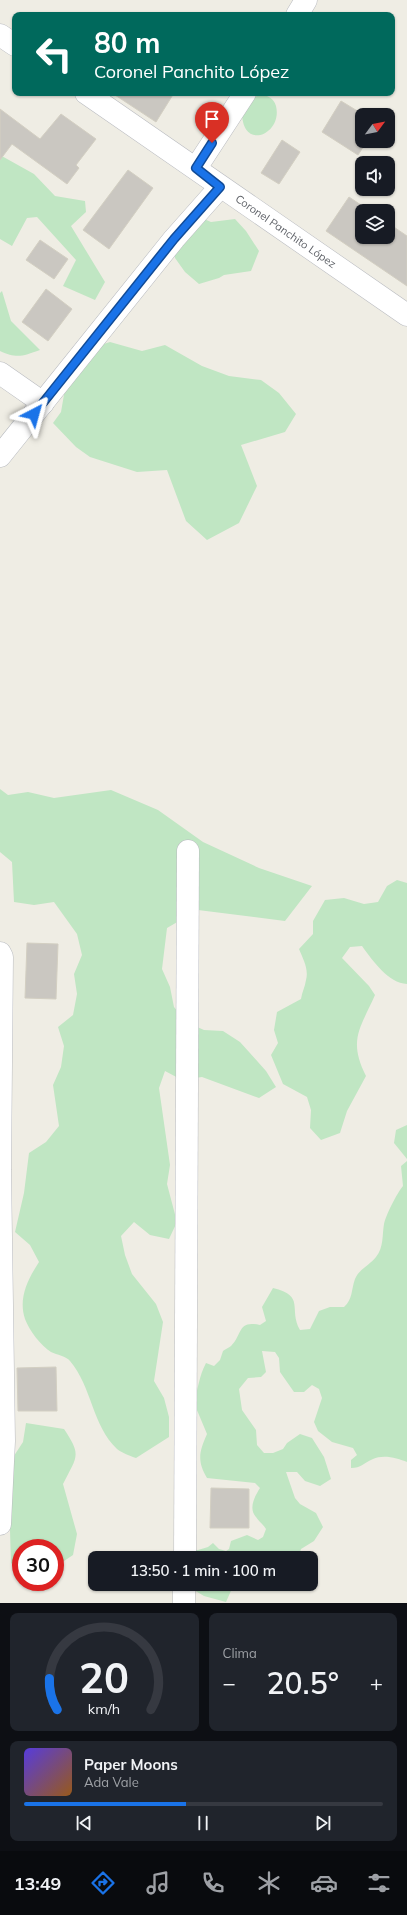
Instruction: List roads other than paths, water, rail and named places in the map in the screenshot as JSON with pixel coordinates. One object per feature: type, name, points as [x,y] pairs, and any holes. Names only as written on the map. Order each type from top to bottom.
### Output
[{"type":"street","points":[[298,12],[306,0]]},
{"type":"street","points":[[0,35],[12,43]]},
{"type":"street","name":"Coronel Panchito López","points":[[90,96],[407,315]]},
{"type":"street","points":[[196,168],[243,96]]},
{"type":"street","points":[[0,456],[174,239],[220,187]]},
{"type":"street","points":[[0,373],[43,403]]},
{"type":"street","points":[[184,1551],[188,851]]},
{"type":"street","points":[[0,953],[2,957],[0,1170],[2,1440],[0,1524]]},
{"type":"street","points":[[184,1591],[184,1603]]}]
